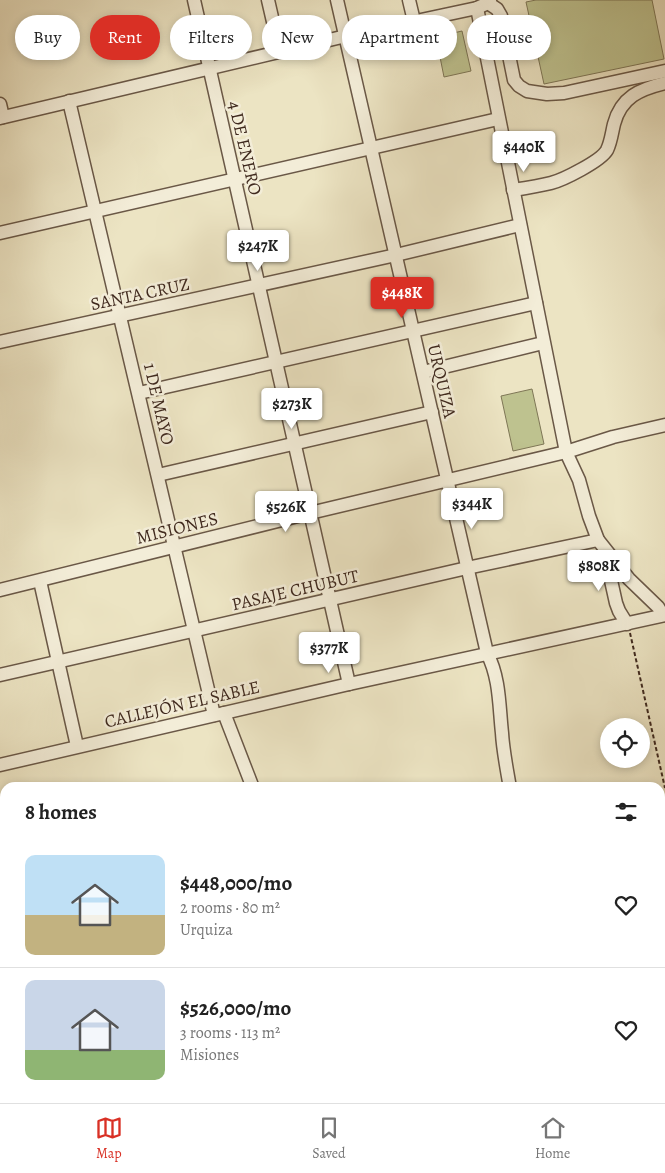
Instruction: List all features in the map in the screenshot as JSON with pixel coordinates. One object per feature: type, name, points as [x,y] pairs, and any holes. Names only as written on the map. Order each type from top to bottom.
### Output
[{"type":"street","name":"4 DE ENERO","points":[[194,0],[349,684]]},
{"type":"street","points":[[268,0],[271,15]]},
{"type":"street","name":"URQUIZA","points":[[337,0],[342,20]]},
{"type":"street","points":[[409,0],[413,15]]},
{"type":"street","points":[[439,15],[485,4],[497,9],[501,16],[514,80],[519,86],[528,91],[547,94],[564,93],[665,71]]},
{"type":"street","points":[[485,4],[498,119],[566,452],[579,480],[588,516],[600,543],[616,604],[627,624]]},
{"type":"street","points":[[1,113],[69,101],[262,56]]},
{"type":"street","name":"URQUIZA","points":[[351,60],[467,568],[487,653],[493,666],[498,687],[502,736],[509,782]]},
{"type":"street","points":[[513,190],[553,183],[597,160],[607,150],[617,113],[623,104],[632,96],[652,86],[665,83]]},
{"type":"street","name":"1 DE MAYO","points":[[69,101],[194,631],[219,714],[250,782]]},
{"type":"street","points":[[0,233],[498,119]]},
{"type":"street","name":"SANTA CRUZ","points":[[0,342],[396,255],[520,225]]},
{"type":"street","points":[[138,392],[276,363],[536,303]]},
{"type":"street","points":[[422,372],[543,343]]},
{"type":"street","points":[[158,475],[432,412]]},
{"type":"street","name":"MISIONES","points":[[0,590],[310,513],[448,482],[566,452],[612,437],[665,425]]},
{"type":"street","points":[[600,543],[664,615]]},
{"type":"street","name":"PASAJE CHUBUT","points":[[0,675],[467,568],[600,543]]},
{"type":"street","points":[[40,581],[77,746]]},
{"type":"street","name":"CALLEJÓN EL SABLE","points":[[0,765],[349,684],[664,615]]},
{"type":"path","points":[[627,624],[664,782]]},
{"type":"green space","points":[[536,0],[652,0],[664,59],[544,84],[539,60],[551,60],[551,15],[529,15],[526,2]]},
{"type":"green space","points":[[462,31],[471,71],[444,77],[441,60],[457,60],[457,32]]},
{"type":"green space","points":[[532,389],[544,444],[513,451],[501,396]]}]
